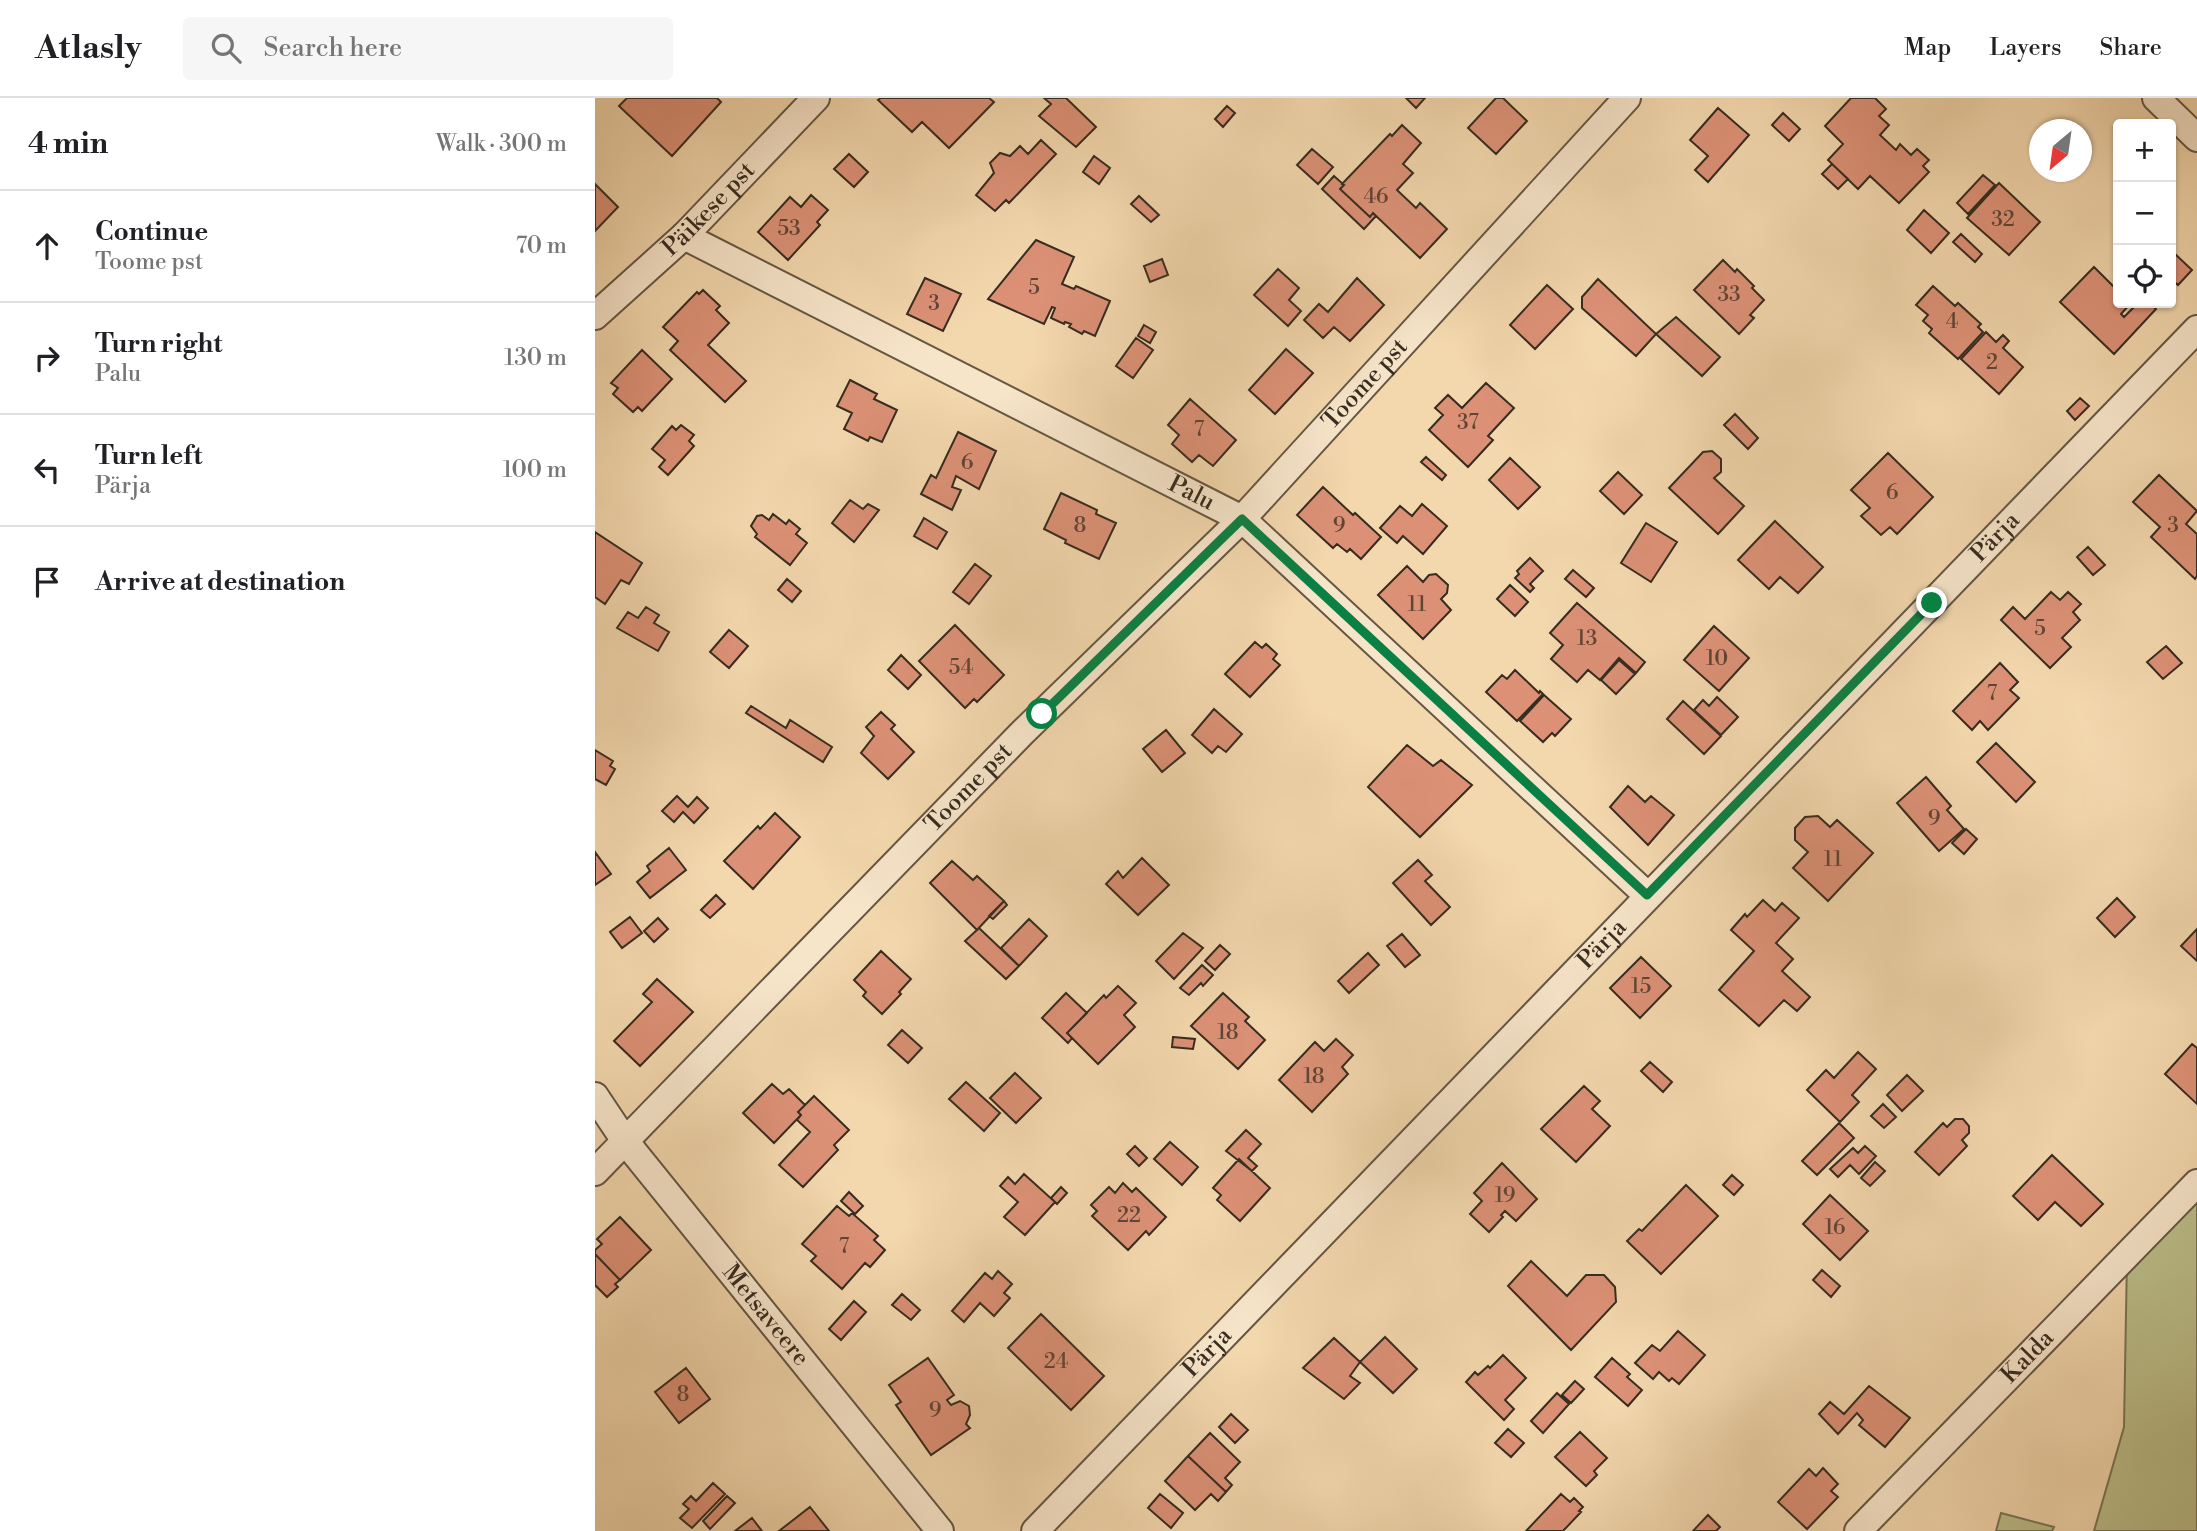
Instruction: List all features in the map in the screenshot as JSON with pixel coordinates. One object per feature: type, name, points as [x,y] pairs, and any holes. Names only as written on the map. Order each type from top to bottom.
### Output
[{"type":"street","name":"Päikese pst","points":[[595,316],[684,236],[816,98]]},
{"type":"street","name":"Toome pst","points":[[595,1172],[1022,733],[1242,519],[1627,98]]},
{"type":"street","points":[[2156,98],[2197,138]]},
{"type":"street","name":"Palu","points":[[684,236],[1242,519],[1647,895]]},
{"type":"street","name":"Pärja","points":[[1035,1531],[2197,329]]},
{"type":"street","name":"Metsaveere","points":[[595,1096],[625,1141],[940,1531]]},
{"type":"street","name":"Kalda","points":[[1858,1531],[2197,1183]]},
{"type":"green space","points":[[2197,1183],[2197,1531],[2094,1531],[2124,1427],[2127,1257]]},
{"type":"green space","points":[[2001,1513],[2054,1527],[2052,1531],[1996,1531]]},
{"type":"building","points":[[627,98],[717,98],[721,102],[672,156],[619,106]]},
{"type":"building","points":[[989,98],[994,102],[949,148],[922,122],[912,132],[878,100]]},
{"type":"building","points":[[1044,98],[1066,98],[1096,127],[1076,147],[1039,116],[1051,104]]},
{"type":"building","points":[[1406,98],[1425,98],[1416,108]]},
{"type":"building","points":[[1496,98],[1503,98],[1527,121],[1496,154],[1468,128]]},
{"type":"building","points":[[1851,98],[1875,98],[1886,109],[1879,116],[1889,125],[1880,135],[1896,150],[1900,144],[1911,155],[1917,149],[1929,160],[1923,166],[1929,172],[1899,203],[1870,176],[1858,189],[1828,160],[1843,144],[1825,126]]},
{"type":"building","points":[[1227,106],[1235,113],[1223,127],[1215,119]]},
{"type":"building","points":[[1718,108],[1749,135],[1708,182],[1695,170],[1708,156],[1690,140]]},
{"type":"building","points":[[1783,113],[1800,129],[1789,141],[1772,125]]},
{"type":"building","points":[[1402,125],[1421,143],[1403,164],[1413,173],[1397,190],[1416,208],[1420,203],[1447,229],[1420,258],[1373,213],[1370,217],[1340,189],[1390,134],[1392,136]]},
{"type":"building","points":[[1041,140],[1056,154],[1009,203],[1006,200],[995,211],[976,195],[994,173],[990,163],[1000,153],[1010,156],[1020,146],[1028,154]]},
{"type":"building","points":[[1312,149],[1333,167],[1318,184],[1297,165]]},
{"type":"building","points":[[849,154],[868,172],[854,187],[834,169]]},
{"type":"building","points":[[1094,156],[1110,168],[1099,184],[1083,172]]},
{"type":"building","points":[[1832,164],[1848,179],[1838,189],[1822,174]]},
{"type":"building","points":[[1983,175],[1995,185],[1968,214],[1957,203]]},
{"type":"building","points":[[1334,176],[1344,185],[1340,189],[1370,217],[1373,213],[1376,216],[1364,229],[1322,189]]},
{"type":"building","points":[[1999,183],[2040,222],[2009,255],[1967,218]]},
{"type":"building","points":[[595,184],[618,207],[595,231]]},
{"type":"building","points":[[811,195],[828,210],[817,222],[820,225],[788,260],[758,232],[790,197],[801,207]]},
{"type":"building","points":[[1139,196],[1159,215],[1151,222],[1131,204]]},
{"type":"building","points":[[1924,210],[1949,233],[1931,253],[1907,230]]},
{"type":"building","points":[[1961,234],[1982,254],[1975,262],[1953,242]]},
{"type":"building","points":[[1036,240],[1074,257],[1062,284],[1074,289],[1076,286],[1110,301],[1095,336],[1084,331],[1082,334],[1069,327],[1071,324],[1051,318],[1055,308],[1052,307],[1044,324],[988,299]]},
{"type":"building","points":[[2176,255],[2192,270],[2178,285],[2176,283]]},
{"type":"building","points":[[1162,259],[1168,275],[1150,282],[1144,266]]},
{"type":"building","points":[[1723,260],[1735,272],[1737,269],[1764,300],[1750,315],[1754,318],[1739,334],[1694,290]]},
{"type":"building","points":[[2094,267],[2113,286],[2113,308],[2126,308],[2121,314],[2124,317],[2133,308],[2156,309],[2114,354],[2060,302]]},
{"type":"building","points":[[1278,269],[1299,288],[1289,300],[1301,311],[1288,326],[1254,295]]},
{"type":"building","points":[[925,278],[961,294],[943,331],[907,314]]},
{"type":"building","points":[[1357,278],[1384,305],[1350,341],[1334,327],[1323,338],[1304,320],[1319,304],[1328,312]]},
{"type":"building","points":[[1598,279],[1656,334],[1636,356],[1582,308],[1582,297]]},
{"type":"building","points":[[1547,285],[1573,309],[1535,349],[1510,325]]},
{"type":"building","points":[[1933,286],[1955,306],[1958,303],[1981,324],[1978,327],[1983,332],[1958,359],[1929,333],[1932,329],[1923,321],[1928,315],[1916,305]]},
{"type":"building","points":[[703,290],[720,306],[716,310],[729,323],[708,345],[746,381],[725,402],[670,350],[678,341],[663,327],[697,292],[699,294]]},
{"type":"building","points":[[1676,317],[1720,357],[1702,376],[1656,334]]},
{"type":"building","points":[[1144,325],[1156,332],[1150,343],[1138,336]]},
{"type":"building","points":[[1986,332],[1996,342],[2003,335],[2009,341],[2003,348],[2023,367],[1999,394],[1961,359]]},
{"type":"building","points":[[1136,338],[1153,350],[1133,378],[1116,366]]},
{"type":"building","points":[[1286,349],[1313,373],[1275,414],[1249,390]]},
{"type":"building","points":[[642,350],[672,379],[642,411],[638,407],[633,412],[613,394],[618,388],[611,383]]},
{"type":"building","points":[[850,380],[877,394],[874,399],[897,410],[882,442],[870,437],[868,441],[844,429],[852,413],[837,406]]},
{"type":"building","points":[[1486,383],[1514,408],[1488,436],[1493,440],[1468,467],[1429,430],[1443,415],[1435,408],[1448,395],[1462,408]]},
{"type":"building","points":[[2080,398],[2089,406],[2075,420],[2067,411]]},
{"type":"building","points":[[1190,399],[1236,440],[1213,466],[1199,455],[1192,462],[1172,444],[1179,435],[1168,425]]},
{"type":"building","points":[[1735,414],[1758,438],[1748,449],[1724,425]]},
{"type":"building","points":[[681,425],[694,435],[689,441],[694,446],[668,475],[659,467],[665,460],[652,449],[672,426],[676,430]]},
{"type":"building","points":[[958,432],[996,451],[979,489],[956,476],[952,487],[961,490],[952,510],[921,494],[931,475],[936,478]]},
{"type":"building","points":[[1712,451],[1721,459],[1721,472],[1714,478],[1744,506],[1718,534],[1669,488],[1703,452]]},
{"type":"building","points":[[1888,453],[1933,497],[1897,534],[1890,527],[1881,535],[1861,516],[1870,508],[1851,490]]},
{"type":"building","points":[[1426,457],[1446,475],[1442,480],[1421,462]]},
{"type":"building","points":[[1510,458],[1540,487],[1518,509],[1489,480]]},
{"type":"building","points":[[1618,472],[1642,495],[1624,514],[1600,491]]},
{"type":"building","points":[[2159,475],[2197,511],[2186,524],[2197,534],[2195,579],[2151,537],[2160,527],[2133,502]]},
{"type":"building","points":[[1323,487],[1381,537],[1361,559],[1350,549],[1347,552],[1337,544],[1333,548],[1297,515]]},
{"type":"building","points":[[1061,493],[1097,510],[1096,514],[1116,523],[1099,559],[1065,543],[1066,540],[1044,529]]},
{"type":"building","points":[[850,500],[863,509],[868,504],[879,510],[854,542],[832,523]]},
{"type":"building","points":[[1422,504],[1447,526],[1423,554],[1403,536],[1397,543],[1380,528],[1400,506],[1412,516]]},
{"type":"building","points":[[773,514],[786,524],[789,520],[800,529],[796,534],[807,543],[790,565],[755,537],[757,534],[751,526],[757,516],[762,515],[769,520]]},
{"type":"building","points":[[924,518],[947,532],[937,549],[914,536]]},
{"type":"building","points":[[1775,521],[1823,567],[1798,593],[1780,577],[1769,589],[1738,560]]},
{"type":"building","points":[[1646,523],[1677,542],[1651,582],[1621,563]]},
{"type":"building","points":[[595,532],[642,563],[629,584],[621,580],[605,604],[595,597]]},
{"type":"building","points":[[2088,547],[2105,565],[2093,575],[2077,557]]},
{"type":"building","points":[[1530,558],[1543,571],[1530,584],[1534,588],[1530,592],[1515,578],[1519,574],[1517,571]]},
{"type":"building","points":[[975,564],[991,576],[969,604],[953,592]]},
{"type":"building","points":[[1407,566],[1423,582],[1429,575],[1436,574],[1448,585],[1447,593],[1441,599],[1451,610],[1423,639],[1378,595]]},
{"type":"building","points":[[1573,570],[1594,588],[1586,597],[1565,579]]},
{"type":"building","points":[[787,579],[801,591],[792,602],[778,590]]},
{"type":"building","points":[[1510,585],[1528,602],[1515,616],[1497,599]]},
{"type":"building","points":[[2051,592],[2060,600],[2068,592],[2081,604],[2073,612],[2080,620],[2062,638],[2071,647],[2050,668],[2001,620],[2013,607],[2025,619]]},
{"type":"building","points":[[1577,603],[1645,662],[1636,673],[1619,658],[1600,680],[1588,670],[1577,682],[1551,659],[1563,645],[1550,633]]},
{"type":"building","points":[[646,607],[659,615],[654,623],[669,632],[658,651],[617,628],[628,612],[638,618]]},
{"type":"building","points":[[955,625],[1004,675],[977,702],[974,699],[965,708],[919,661]]},
{"type":"building","points":[[1714,626],[1749,658],[1719,691],[1684,660]]},
{"type":"building","points":[[729,630],[748,646],[729,668],[710,652]]},
{"type":"building","points":[[1255,642],[1262,648],[1266,644],[1277,654],[1273,659],[1280,665],[1250,697],[1225,674]]},
{"type":"building","points":[[2166,646],[2182,663],[2163,679],[2147,662]]},
{"type":"building","points":[[901,655],[921,675],[908,689],[888,670]]},
{"type":"building","points":[[1619,660],[1635,674],[1616,694],[1601,680]]},
{"type":"building","points":[[2000,663],[2018,682],[2010,690],[2019,698],[1988,730],[1980,721],[1972,730],[1953,711]]},
{"type":"building","points":[[1515,670],[1543,694],[1517,721],[1486,692],[1502,675],[1507,679]]},
{"type":"building","points":[[1544,695],[1571,719],[1555,736],[1552,733],[1543,742],[1520,721]]},
{"type":"building","points":[[1717,697],[1738,717],[1721,735],[1694,710],[1703,700],[1709,706]]},
{"type":"building","points":[[1683,701],[1721,736],[1704,754],[1667,719]]},
{"type":"building","points":[[751,706],[786,728],[790,720],[832,747],[823,762],[746,713]]},
{"type":"building","points":[[1214,709],[1242,734],[1226,752],[1218,746],[1212,753],[1192,735]]},
{"type":"building","points":[[881,712],[895,725],[891,729],[914,752],[888,779],[861,753],[874,736],[866,727]]},
{"type":"building","points":[[1166,730],[1185,753],[1162,772],[1143,749]]},
{"type":"building","points":[[1996,743],[2035,782],[2016,802],[1977,762]]},
{"type":"building","points":[[1407,745],[1433,766],[1441,760],[1472,785],[1420,837],[1368,787]]},
{"type":"building","points":[[595,750],[613,761],[610,766],[615,769],[606,785],[595,779]]},
{"type":"building","points":[[1926,777],[1951,806],[1947,810],[1964,829],[1939,851],[1897,803]]},
{"type":"building","points":[[1628,786],[1645,802],[1651,796],[1674,815],[1648,845],[1610,807]]},
{"type":"building","points":[[677,796],[688,807],[697,797],[708,808],[694,823],[683,812],[674,822],[662,811]]},
{"type":"building","points":[[775,813],[800,837],[753,889],[724,861],[758,826],[760,829]]},
{"type":"building","points":[[1818,816],[1830,827],[1837,820],[1873,853],[1828,901],[1793,868],[1808,852],[1795,840],[1795,828],[1805,817]]},
{"type":"building","points":[[1966,829],[1977,839],[1964,854],[1952,843]]},
{"type":"building","points":[[669,848],[686,870],[650,898],[637,882],[650,871],[647,866]]},
{"type":"building","points":[[595,852],[611,874],[595,885]]},
{"type":"building","points":[[1142,858],[1169,885],[1138,915],[1106,884],[1118,871],[1123,878]]},
{"type":"building","points":[[1418,860],[1432,875],[1425,881],[1450,907],[1431,925],[1393,883]]},
{"type":"building","points":[[952,861],[973,880],[977,876],[1004,901],[977,930],[930,883]]},
{"type":"building","points":[[716,895],[725,904],[710,918],[701,910]]},
{"type":"building","points":[[2117,898],[2135,917],[2115,937],[2097,918]]},
{"type":"building","points":[[1763,900],[1775,911],[1782,903],[1799,918],[1776,943],[1793,959],[1782,971],[1810,997],[1797,1011],[1784,1000],[1759,1026],[1719,990],[1754,951],[1731,930]]},
{"type":"building","points":[[1004,901],[1007,905],[993,919],[989,916]]},
{"type":"building","points":[[630,917],[642,933],[622,948],[610,932]]},
{"type":"building","points":[[658,918],[668,929],[654,942],[644,931]]},
{"type":"building","points":[[1029,919],[1047,936],[1019,966],[1001,948]]},
{"type":"building","points":[[979,928],[1019,966],[1006,979],[965,941]]},
{"type":"building","points":[[2197,929],[2197,961],[2181,946]]},
{"type":"building","points":[[1183,933],[1203,948],[1174,979],[1156,961]]},
{"type":"building","points":[[1402,934],[1420,955],[1405,967],[1387,946]]},
{"type":"building","points":[[1220,945],[1230,954],[1215,970],[1205,961]]},
{"type":"building","points":[[881,951],[911,979],[882,1014],[863,996],[866,992],[854,980]]},
{"type":"building","points":[[1368,953],[1379,965],[1349,993],[1338,981]]},
{"type":"building","points":[[1641,957],[1671,986],[1640,1018],[1610,988]]},
{"type":"building","points":[[1202,965],[1213,975],[1189,995],[1180,988]]},
{"type":"building","points":[[657,979],[693,1012],[640,1066],[614,1041],[652,1002],[643,994]]},
{"type":"building","points":[[1118,986],[1136,1003],[1124,1015],[1135,1027],[1098,1064],[1067,1033],[1104,995],[1106,998]]},
{"type":"building","points":[[1066,993],[1087,1013],[1067,1033],[1072,1038],[1068,1043],[1042,1018]]},
{"type":"building","points":[[1223,993],[1249,1017],[1245,1021],[1265,1040],[1238,1069],[1191,1026]]},
{"type":"building","points":[[902,1030],[922,1048],[908,1063],[888,1045]]},
{"type":"building","points":[[1173,1037],[1195,1039],[1193,1049],[1172,1047]]},
{"type":"building","points":[[1336,1039],[1353,1055],[1342,1067],[1348,1074],[1312,1112],[1279,1080],[1315,1042],[1324,1051]]},
{"type":"building","points":[[2192,1044],[2197,1048],[2197,1104],[2165,1074]]},
{"type":"building","points":[[1858,1052],[1876,1069],[1852,1095],[1859,1102],[1840,1122],[1807,1090],[1826,1070],[1834,1078]]},
{"type":"building","points":[[1650,1062],[1672,1082],[1663,1092],[1641,1071]]},
{"type":"building","points":[[1015,1073],[1041,1098],[1016,1123],[990,1098]]},
{"type":"building","points":[[1907,1075],[1923,1091],[1902,1111],[1887,1095]]},
{"type":"building","points":[[966,1082],[1000,1113],[984,1131],[949,1099]]},
{"type":"building","points":[[772,1084],[783,1094],[789,1089],[805,1105],[798,1112],[801,1115],[774,1143],[743,1113]]},
{"type":"building","points":[[1584,1086],[1600,1101],[1592,1109],[1610,1126],[1576,1162],[1541,1129]]},
{"type":"building","points":[[814,1096],[849,1130],[834,1145],[838,1150],[803,1187],[779,1165],[810,1132],[797,1120],[801,1115],[798,1112]]},
{"type":"building","points":[[1883,1104],[1896,1117],[1884,1128],[1871,1116]]},
{"type":"building","points":[[1955,1119],[1963,1119],[1969,1126],[1969,1133],[1962,1140],[1967,1146],[1939,1175],[1915,1152],[1943,1123],[1947,1127]]},
{"type":"building","points":[[1839,1123],[1854,1138],[1817,1175],[1802,1161]]},
{"type":"building","points":[[1246,1130],[1261,1144],[1248,1158],[1257,1166],[1252,1171],[1226,1151]]},
{"type":"building","points":[[1170,1142],[1198,1167],[1182,1185],[1154,1159]]},
{"type":"building","points":[[1135,1146],[1147,1158],[1139,1166],[1127,1154]]},
{"type":"building","points":[[1865,1146],[1876,1156],[1859,1174],[1850,1165],[1838,1177],[1830,1169],[1853,1148],[1858,1153]]},
{"type":"building","points":[[2052,1155],[2103,1204],[2081,1226],[2055,1202],[2038,1220],[2013,1196]]},
{"type":"building","points":[[1239,1159],[1270,1188],[1240,1221],[1217,1200],[1221,1195],[1213,1188]]},
{"type":"building","points":[[1875,1162],[1885,1171],[1870,1186],[1861,1178]]},
{"type":"building","points":[[1502,1163],[1537,1199],[1516,1221],[1505,1211],[1489,1232],[1470,1214],[1482,1201],[1474,1193]]},
{"type":"building","points":[[1024,1174],[1055,1202],[1025,1235],[1004,1217],[1018,1202],[1000,1186],[1008,1177],[1015,1184]]},
{"type":"building","points":[[1732,1175],[1743,1185],[1734,1195],[1723,1185]]},
{"type":"building","points":[[1123,1183],[1132,1192],[1136,1188],[1166,1217],[1149,1235],[1146,1231],[1128,1250],[1092,1216],[1097,1211],[1091,1205],[1109,1187],[1115,1193]]},
{"type":"building","points":[[1686,1185],[1718,1216],[1661,1274],[1627,1241],[1639,1229],[1642,1231]]},
{"type":"building","points":[[1061,1187],[1067,1193],[1057,1204],[1051,1198]]},
{"type":"building","points":[[849,1192],[863,1206],[855,1214],[841,1201]]},
{"type":"building","points":[[1830,1195],[1868,1231],[1840,1260],[1803,1224]]},
{"type":"building","points":[[837,1206],[849,1216],[852,1213],[878,1236],[874,1240],[885,1250],[870,1267],[865,1263],[842,1289],[811,1261],[816,1256],[802,1244]]},
{"type":"building","points":[[620,1217],[651,1250],[620,1280],[595,1254],[595,1250],[602,1244],[597,1239]]},
{"type":"building","points":[[595,1254],[620,1280],[615,1284],[618,1287],[607,1297],[595,1285]]},
{"type":"building","points":[[1531,1261],[1567,1296],[1586,1275],[1604,1275],[1615,1287],[1616,1302],[1571,1350],[1508,1286]]},
{"type":"building","points":[[1822,1270],[1840,1286],[1831,1297],[1813,1280]]},
{"type":"building","points":[[998,1271],[1012,1284],[1004,1293],[1010,1298],[994,1316],[980,1303],[964,1322],[952,1311],[985,1273],[992,1279]]},
{"type":"building","points":[[902,1294],[920,1310],[911,1320],[892,1305]]},
{"type":"building","points":[[854,1301],[866,1312],[841,1340],[829,1329]]},
{"type":"building","points":[[1041,1314],[1104,1376],[1071,1410],[1008,1348]]},
{"type":"building","points":[[1678,1331],[1705,1355],[1679,1384],[1672,1378],[1669,1381],[1659,1372],[1653,1379],[1635,1363],[1652,1345],[1660,1351]]},
{"type":"building","points":[[1385,1337],[1417,1369],[1393,1393],[1360,1362]]},
{"type":"building","points":[[1334,1338],[1360,1362],[1350,1376],[1360,1383],[1344,1399],[1303,1368]]},
{"type":"building","points":[[1503,1355],[1526,1378],[1505,1400],[1514,1409],[1504,1420],[1466,1382],[1475,1372],[1478,1375],[1488,1366],[1490,1368]]},
{"type":"building","points":[[928,1358],[954,1395],[947,1400],[951,1405],[960,1401],[969,1406],[970,1415],[966,1424],[970,1428],[931,1455],[896,1405],[901,1402],[889,1385]]},
{"type":"building","points":[[1612,1358],[1630,1374],[1627,1377],[1642,1390],[1628,1406],[1595,1377]]},
{"type":"building","points":[[686,1368],[710,1399],[679,1423],[655,1392]]},
{"type":"building","points":[[1575,1381],[1584,1389],[1571,1403],[1562,1395]]},
{"type":"building","points":[[1869,1386],[1910,1418],[1885,1447],[1859,1425],[1863,1420],[1857,1413],[1838,1434],[1819,1414],[1830,1402],[1844,1414]]},
{"type":"building","points":[[1557,1393],[1569,1404],[1543,1433],[1531,1421]]},
{"type":"building","points":[[1231,1414],[1248,1430],[1235,1443],[1219,1427]]},
{"type":"building","points":[[1508,1429],[1524,1443],[1511,1457],[1495,1443]]},
{"type":"building","points":[[1580,1432],[1607,1458],[1594,1471],[1597,1475],[1586,1486],[1555,1457]]},
{"type":"building","points":[[1210,1433],[1240,1462],[1225,1478],[1232,1485],[1226,1492],[1188,1456]]},
{"type":"building","points":[[1188,1456],[1226,1492],[1218,1501],[1211,1494],[1195,1510],[1165,1481]]},
{"type":"building","points":[[1823,1468],[1838,1484],[1831,1491],[1838,1497],[1807,1529],[1778,1502],[1809,1469],[1816,1476]]},
{"type":"building","points":[[713,1483],[725,1494],[692,1528],[680,1518],[689,1509],[683,1504],[691,1496],[696,1501]]},
{"type":"building","points":[[1160,1494],[1183,1513],[1171,1528],[1148,1508]]},
{"type":"building","points":[[1561,1494],[1570,1502],[1574,1498],[1583,1507],[1579,1511],[1581,1512],[1563,1531],[1526,1531]]},
{"type":"building","points":[[727,1496],[735,1503],[710,1529],[703,1521]]},
{"type":"building","points":[[810,1507],[829,1531],[779,1531]]},
{"type":"building","points":[[1708,1515],[1720,1527],[1716,1531],[1693,1531]]},
{"type":"building","points":[[752,1518],[762,1531],[735,1531]]},
{"type":"route","points":[[1042,714],[1242,519],[1647,895],[1932,603]]}]
